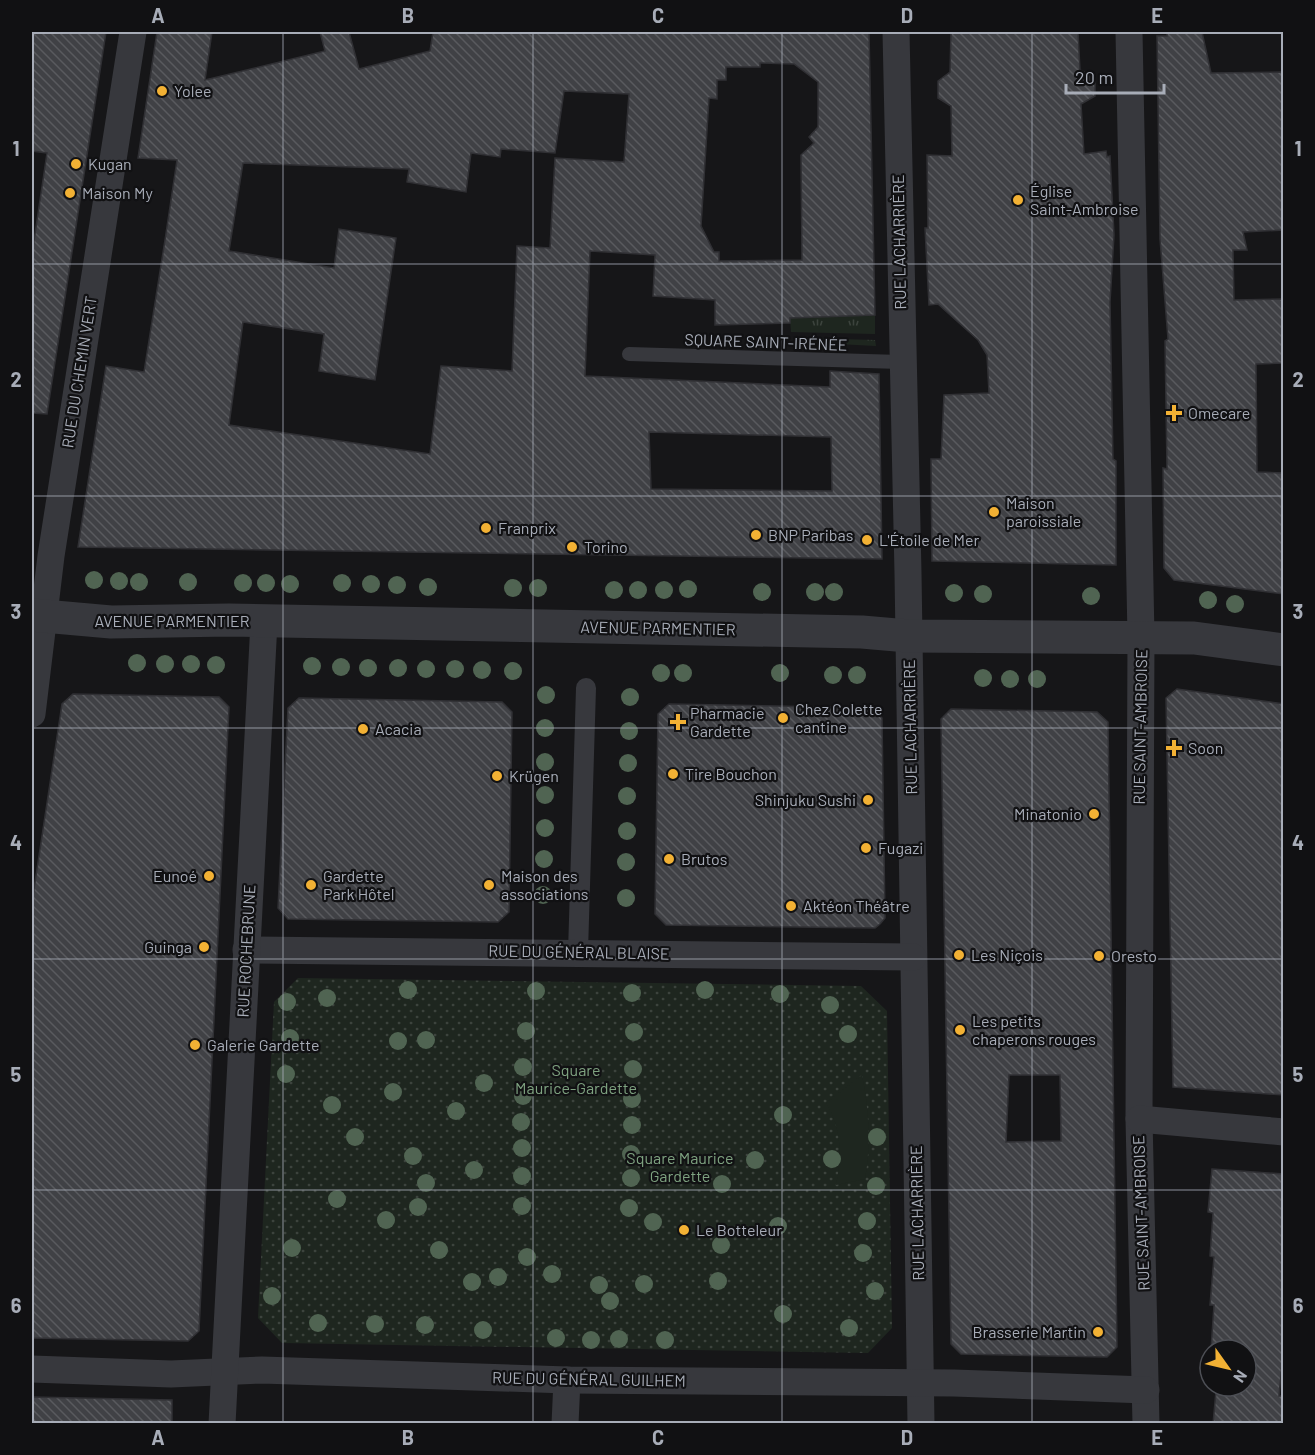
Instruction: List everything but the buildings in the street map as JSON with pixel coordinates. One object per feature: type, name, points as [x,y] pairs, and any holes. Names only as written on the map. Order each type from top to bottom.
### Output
[{"type":"street","name":"RUE DU CHEMIN VERT","points":[[32,714],[39,616],[51,556],[133,32]]},
{"type":"street","name":"RUE LACHARRIÈRE","points":[[896,32],[909,636],[921,1424]]},
{"type":"street","name":"RUE SAINT-AMBROISE","points":[[1129,32],[1141,637],[1139,1119],[1146,1424]]},
{"type":"street","name":"AVENUE PARMENTIER","points":[[39,616],[111,622],[264,622],[862,632],[909,636],[1194,638],[1284,650]]},
{"type":"street","name":"RUE ROCHEBRUNE","points":[[222,1424],[264,622]]},
{"type":"street","points":[[578,952],[586,688]]},
{"type":"street","name":"RUE DU GÉNÉRAL BLAISE","points":[[246,950],[913,957]]},
{"type":"street","points":[[1139,1119],[1284,1132]]},
{"type":"street","name":"RUE DU GÉNÉRAL GUILHEM","points":[[32,1369],[171,1374],[224,1371],[567,1380],[920,1383],[1146,1390]]},
{"type":"street","points":[[566,1424],[567,1380]]},
{"type":"lane","name":"SQUARE SAINT-IRÉNÉE","points":[[629,354],[902,362]]},
{"type":"green space","points":[[875,315],[875,334],[791,332],[790,318]]},
{"type":"green space","points":[[801,338],[875,340],[876,346],[801,342]]},
{"type":"green space","name":"Square Maurice Gardette","points":[[298,978],[861,986],[887,1011],[892,1328],[868,1353],[282,1343],[258,1318],[274,1002]]},
{"type":"green space","points":[[862,1075],[868,1127],[865,1179],[836,1185],[840,1153],[838,1133],[826,1103]]},
{"type":"place","name":"Yolee","points":[[162,91]]},
{"type":"place","name":"Kugan","points":[[76,164]]},
{"type":"place","name":"Maison My","points":[[70,193]]},
{"type":"place","name":"Église Saint-Ambroise","points":[[1018,200]]},
{"type":"place","name":"Omecare","points":[[1174,413]]},
{"type":"place","name":"Maison paroissiale","points":[[994,512]]},
{"type":"place","name":"Franprix","points":[[486,528]]},
{"type":"place","name":"BNP Paribas","points":[[756,535]]},
{"type":"place","name":"L'Étoile de Mer","points":[[867,540]]},
{"type":"place","name":"Torino","points":[[572,547]]},
{"type":"place","name":"Chez Colette cantine","points":[[783,718]]},
{"type":"place","name":"Pharmacie Gardette","points":[[678,722]]},
{"type":"place","name":"Acacia","points":[[363,729]]},
{"type":"place","name":"Soon","points":[[1174,748]]},
{"type":"place","name":"Tire Bouchon","points":[[673,774]]},
{"type":"place","name":"Krügen","points":[[497,776]]},
{"type":"place","name":"Shinjuku Sushi","points":[[868,800]]},
{"type":"place","name":"Minatonio","points":[[1094,814]]},
{"type":"place","name":"Fugazi","points":[[866,848]]},
{"type":"place","name":"Brutos","points":[[669,859]]},
{"type":"place","name":"Eunoé","points":[[209,876]]},
{"type":"place","name":"Gardette Park Hôtel","points":[[311,885]]},
{"type":"place","name":"Maison des associations","points":[[489,885]]},
{"type":"place","name":"Aktéon Théâtre","points":[[791,906]]},
{"type":"place","name":"Guinga","points":[[204,947]]},
{"type":"place","name":"Les Niçois","points":[[959,955]]},
{"type":"place","name":"Oresto","points":[[1099,956]]},
{"type":"place","name":"Les petits chaperons rouges","points":[[960,1030]]},
{"type":"place","name":"Galerie Gardette","points":[[195,1045]]},
{"type":"place","name":"Le Botteleur","points":[[684,1230]]},
{"type":"place","name":"Brasserie Martin","points":[[1098,1332]]},
{"type":"park label","name":"Square Maurice-Gardette","points":[[576,1079]]}]
